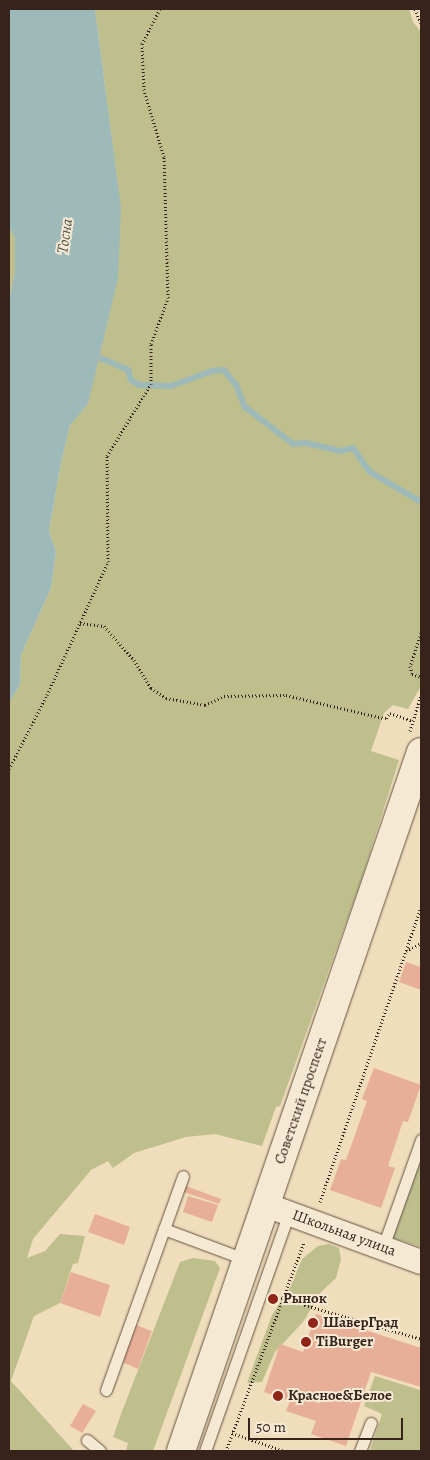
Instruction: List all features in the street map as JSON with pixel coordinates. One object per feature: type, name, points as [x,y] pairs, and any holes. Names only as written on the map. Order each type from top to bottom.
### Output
[{"type":"main road","name":"Советский проспект","points":[[181,1451],[247,1260],[278,1209],[415,744]]},
{"type":"street","name":"Школьная улица","points":[[278,1209],[421,1262]]},
{"type":"lane","points":[[383,1248],[421,1140]]},
{"type":"lane","points":[[106,1390],[183,1176]]},
{"type":"lane","points":[[204,1451],[278,1209]]},
{"type":"lane","points":[[164,1229],[247,1260]]},
{"type":"lane","points":[[360,1451],[371,1423]]},
{"type":"lane","points":[[87,1440],[100,1451]]},
{"type":"path","points":[[9,769],[108,562],[107,456],[152,384],[151,344],[168,298],[164,157],[144,90],[142,44],[160,9]]},
{"type":"path","points":[[415,9],[421,23]]},
{"type":"path","points":[[80,623],[104,626],[134,660],[151,688],[166,698],[205,705],[224,696],[286,695],[378,718],[386,718],[390,713],[413,721]]},
{"type":"path","points":[[421,633],[410,666],[412,674],[421,677]]},
{"type":"path","points":[[415,744],[413,721],[421,696]]},
{"type":"path","points":[[226,1451],[281,1298],[313,1222],[421,907]]},
{"type":"path","points":[[406,951],[421,943]]},
{"type":"path","points":[[281,1298],[421,1339]]},
{"type":"path","points":[[232,1433],[284,1451]]},
{"type":"green space","points":[[95,9],[409,9],[413,22],[421,32],[421,686],[408,709],[393,705],[384,713],[371,751],[399,760],[362,878],[280,1106],[276,1107],[262,1146],[215,1134],[186,1137],[134,1153],[113,1168],[108,1161],[91,1170],[33,1239],[27,1258],[45,1251],[60,1234],[85,1236],[78,1263],[73,1264],[60,1303],[34,1316],[11,1381],[74,1451],[9,1451],[9,703],[20,685],[21,655],[51,588],[56,552],[49,531],[61,463],[70,425],[88,403],[98,357],[112,140]]},
{"type":"green space","points":[[9,227],[15,238],[15,272],[9,301]]},
{"type":"green space","points":[[421,1152],[421,1247],[390,1237]]},
{"type":"green space","points":[[329,1244],[339,1248],[341,1259],[336,1278],[321,1292],[303,1322],[275,1352],[262,1382],[247,1383],[272,1315],[291,1286],[302,1259],[318,1246]]},
{"type":"green space","points":[[193,1258],[215,1261],[220,1268],[153,1451],[126,1451],[128,1443],[113,1437],[180,1262]]},
{"type":"green space","points":[[375,1376],[420,1390],[421,1451],[370,1451],[382,1414],[364,1406]]},
{"type":"water","name":"Тосна","points":[[9,9],[95,9],[121,208],[118,278],[88,404],[70,425],[61,463],[49,531],[56,552],[51,588],[21,655],[20,685],[9,703],[9,301],[15,272],[15,238],[9,227]]},
{"type":"building","points":[[406,962],[421,967],[421,990],[399,982]]},
{"type":"building","points":[[374,1068],[421,1085],[408,1122],[403,1121],[388,1166],[395,1168],[381,1208],[330,1190],[341,1159],[346,1160],[367,1101],[362,1099]]},
{"type":"building","points":[[186,1186],[221,1199],[219,1204],[184,1192]]},
{"type":"building","points":[[188,1196],[218,1205],[212,1222],[183,1212]]},
{"type":"building","points":[[95,1214],[130,1227],[124,1245],[88,1232]]},
{"type":"building","points":[[71,1272],[110,1285],[100,1317],[60,1303]]},
{"type":"building","points":[[316,1314],[421,1348],[421,1387],[371,1372],[346,1446],[311,1434],[316,1421],[286,1411],[290,1401],[264,1392],[280,1344],[303,1352]]},
{"type":"building","points":[[136,1325],[152,1331],[138,1369],[122,1362]]},
{"type":"building","points":[[83,1404],[96,1411],[82,1433],[70,1426]]},
{"type":"waterway","points":[[98,357],[128,370],[131,380],[139,385],[171,386],[212,371],[224,370],[236,385],[245,407],[293,444],[306,443],[341,451],[353,448],[370,472],[421,502]]},
{"type":"place","name":"Рынок","points":[[273,1299]]},
{"type":"place","name":"ШаверГрад","points":[[313,1323]]},
{"type":"place","name":"TiBurger","points":[[306,1342]]},
{"type":"place","name":"Красное&Белое","points":[[278,1396]]}]
